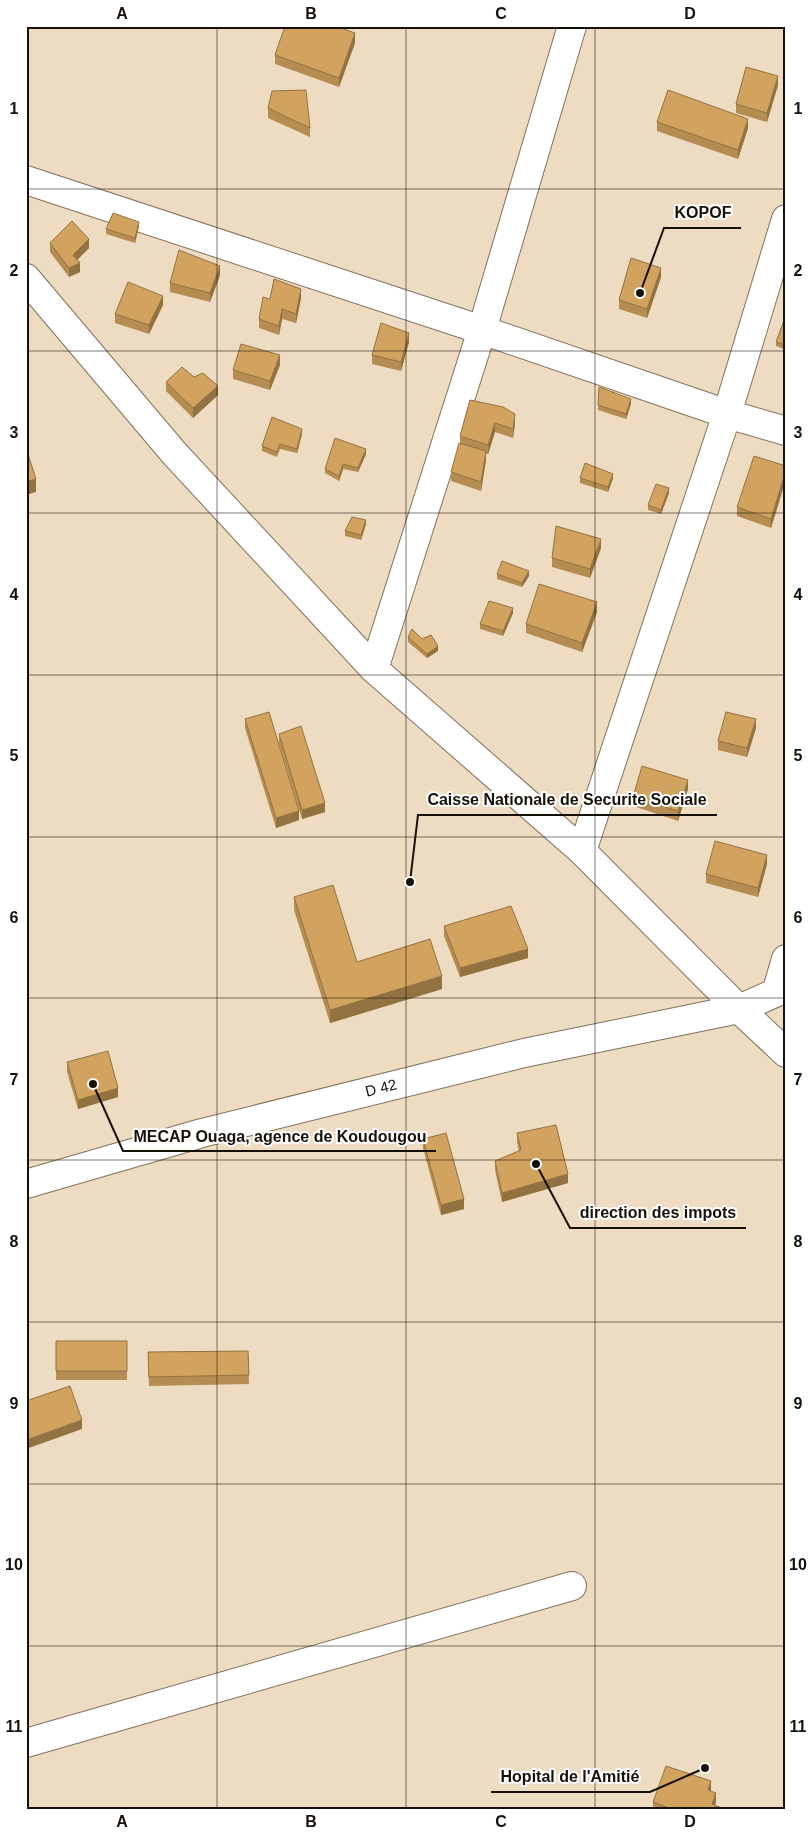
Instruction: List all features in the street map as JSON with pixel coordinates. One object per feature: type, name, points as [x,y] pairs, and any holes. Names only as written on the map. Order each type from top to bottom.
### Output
[{"type":"street","points":[[374,669],[482,330],[572,26]]},
{"type":"street","points":[[26,180],[482,330],[728,414],[786,430]]},
{"type":"street","points":[[582,851],[728,414],[786,219]]},
{"type":"street","points":[[26,278],[174,453],[374,669],[582,851],[739,1009],[786,1053]]},
{"type":"street","points":[[783,989],[786,958]]},
{"type":"street","name":"D 42","points":[[26,1184],[202,1133],[524,1052],[739,1009],[783,989]]},
{"type":"street","points":[[26,1743],[572,1586]]},
{"type":"building","points":[[285,26],[335,26],[355,33],[339,78],[275,55]]},
{"type":"building","points":[[746,67],[778,76],[767,113],[736,104]]},
{"type":"building","points":[[306,90],[310,128],[268,108],[272,91]]},
{"type":"building","points":[[668,90],[748,119],[738,150],[657,122]]},
{"type":"building","points":[[113,213],[139,222],[135,238],[106,229]]},
{"type":"building","points":[[72,221],[89,239],[73,255],[80,263],[69,268],[50,243]]},
{"type":"building","points":[[179,250],[220,266],[210,293],[170,283]]},
{"type":"building","points":[[631,258],[661,268],[647,309],[619,300]]},
{"type":"building","points":[[274,279],[301,289],[296,314],[282,309],[279,326],[259,319],[263,297],[270,299]]},
{"type":"building","points":[[128,282],[163,296],[149,325],[115,314]]},
{"type":"building","points":[[786,315],[786,345],[776,342]]},
{"type":"building","points":[[381,323],[409,333],[401,362],[372,355]]},
{"type":"building","points":[[241,344],[280,355],[270,381],[233,370]]},
{"type":"building","points":[[182,367],[194,377],[203,373],[218,386],[193,408],[166,382]]},
{"type":"building","points":[[599,387],[631,399],[626,414],[598,405]]},
{"type":"building","points":[[470,400],[503,407],[515,414],[513,429],[495,423],[488,445],[460,436]]},
{"type":"building","points":[[272,417],[302,429],[297,449],[280,444],[277,452],[262,446]]},
{"type":"building","points":[[335,438],[366,449],[358,468],[343,464],[339,476],[325,469]]},
{"type":"building","points":[[459,443],[486,451],[481,482],[451,472]]},
{"type":"building","points":[[26,448],[36,479],[26,482]]},
{"type":"building","points":[[754,456],[786,466],[771,519],[737,507]]},
{"type":"building","points":[[585,463],[613,474],[608,487],[580,478]]},
{"type":"building","points":[[656,484],[669,488],[661,510],[648,505]]},
{"type":"building","points":[[352,517],[366,520],[361,535],[345,531]]},
{"type":"building","points":[[556,526],[601,539],[590,569],[552,558]]},
{"type":"building","points":[[502,561],[529,571],[522,583],[497,574]]},
{"type":"building","points":[[539,584],[597,602],[582,643],[526,624]]},
{"type":"building","points":[[489,601],[513,608],[503,631],[480,624]]},
{"type":"building","points":[[412,629],[422,639],[431,635],[438,646],[427,654],[408,637]]},
{"type":"building","points":[[269,712],[299,811],[276,818],[245,719]]},
{"type":"building","points":[[726,712],[756,719],[747,748],[718,741]]},
{"type":"building","points":[[301,726],[325,803],[302,810],[279,734]]},
{"type":"building","points":[[642,766],[688,780],[678,811],[633,797]]},
{"type":"building","points":[[715,841],[767,855],[758,888],[706,874]]},
{"type":"building","points":[[333,885],[357,962],[430,939],[442,976],[330,1010],[294,897]]},
{"type":"building","points":[[511,906],[528,949],[460,968],[444,926]]},
{"type":"building","points":[[108,1051],[118,1088],[78,1100],[67,1062]]},
{"type":"building","points":[[556,1125],[568,1174],[502,1193],[495,1161],[521,1150],[517,1133]]},
{"type":"building","points":[[446,1133],[464,1199],[441,1205],[423,1139]]},
{"type":"building","points":[[56,1341],[127,1341],[127,1371],[56,1371]]},
{"type":"building","points":[[248,1351],[249,1375],[149,1377],[148,1352]]},
{"type":"building","points":[[70,1386],[82,1420],[26,1440],[26,1401]]},
{"type":"building","points":[[666,1766],[711,1781],[708,1790],[716,1793],[712,1804],[724,1809],[671,1809],[653,1802]]},
{"type":"place","name":"KOPOF","points":[[640,293]]},
{"type":"place","name":"Caisse Nationale de Securite Sociale","points":[[410,882]]},
{"type":"place","name":"MECAP Ouaga, agence de Koudougou","points":[[93,1084]]},
{"type":"place","name":"direction des impots","points":[[536,1164]]},
{"type":"place","name":"Hopital de l'Amitié","points":[[705,1768]]}]
